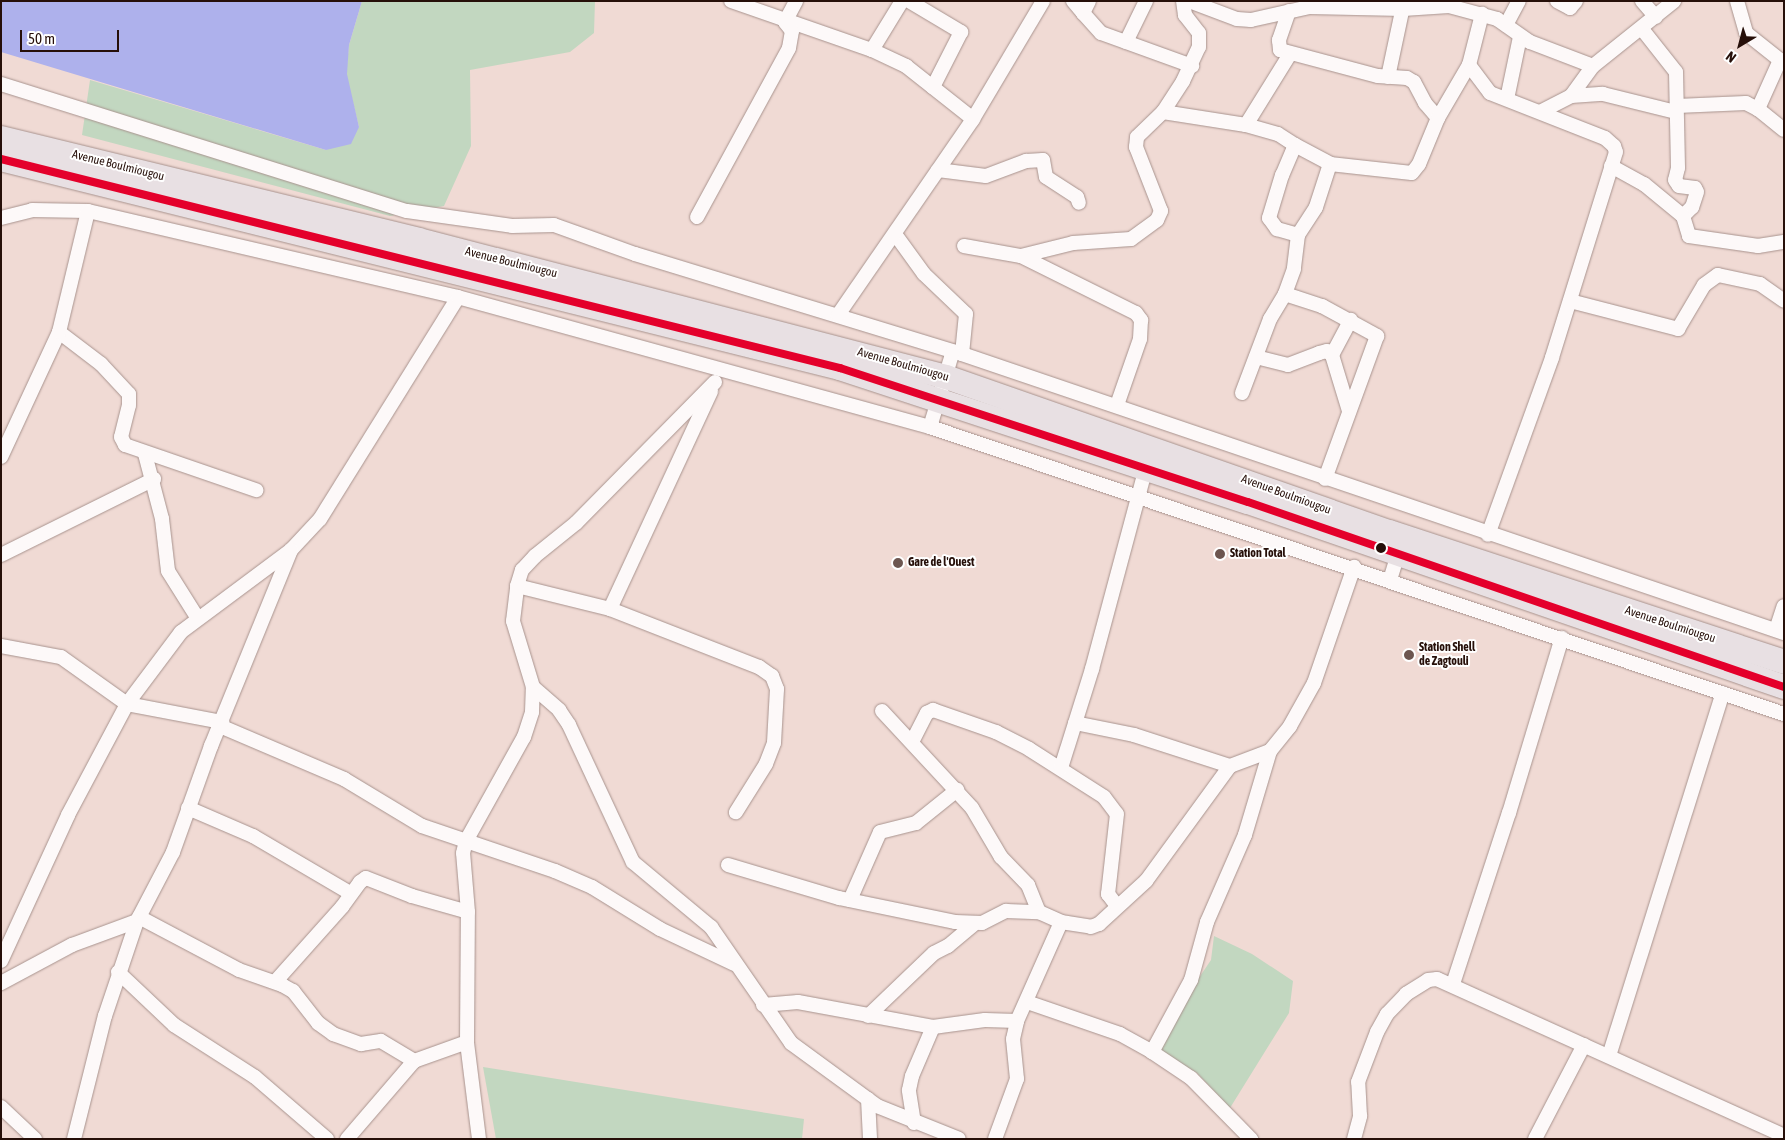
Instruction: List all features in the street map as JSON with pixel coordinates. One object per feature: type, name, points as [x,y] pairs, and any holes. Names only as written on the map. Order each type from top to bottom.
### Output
[{"type":"highway","name":"Avenue Boulmiougou","points":[[2,145],[448,247],[946,377],[1389,532],[1784,662]]},
{"type":"highway","name":"Avenue Boulmiougou","points":[[2,145],[840,368],[1398,553],[1784,687]]},
{"type":"street","points":[[731,1],[785,22],[872,50],[906,66],[973,119]]},
{"type":"street","points":[[785,22],[796,1]]},
{"type":"street","points":[[872,50],[902,1]]},
{"type":"street","points":[[909,1],[961,32],[933,87]]},
{"type":"street","points":[[838,315],[973,119],[1043,1]]},
{"type":"street","points":[[1073,1],[1086,7],[1094,28],[1192,66]]},
{"type":"street","points":[[1126,42],[1146,1]]},
{"type":"street","points":[[1021,256],[1073,244],[1130,240],[1157,220],[1161,211],[1136,146],[1137,137],[1162,112],[1192,66],[1200,41],[1198,33],[1185,15],[1183,1]]},
{"type":"street","points":[[1189,1],[1237,19],[1250,20],[1324,4],[1440,5],[1482,14],[1506,25],[1520,37],[1593,66]]},
{"type":"street","points":[[1506,25],[1519,1]]},
{"type":"street","points":[[1557,1],[1570,8],[1576,1]]},
{"type":"street","points":[[1642,1],[1656,17]]},
{"type":"street","points":[[1571,96],[1593,66],[1642,29],[1674,1]]},
{"type":"street","points":[[1737,1],[1746,33],[1780,60],[1758,109]]},
{"type":"street","points":[[1388,77],[1404,5]]},
{"type":"street","points":[[1289,11],[1278,46],[1280,50],[1290,54],[1414,82],[1425,103],[1438,118]]},
{"type":"street","points":[[1162,112],[1246,125],[1278,134],[1330,164],[1412,173],[1419,164],[1438,118],[1469,65],[1482,14]]},
{"type":"street","points":[[697,217],[789,48],[792,31],[785,22]]},
{"type":"street","points":[[1642,29],[1676,72],[1678,168],[1675,180],[1678,186],[1695,188],[1697,192],[1692,208],[1684,216]]},
{"type":"street","points":[[1507,99],[1520,37]]},
{"type":"street","points":[[1246,125],[1290,54]]},
{"type":"street","points":[[1469,65],[1486,89],[1610,141],[1616,152],[1570,301],[1488,535]]},
{"type":"street","points":[[1,84],[407,211],[512,226],[554,225],[635,254],[958,352],[1117,405],[1488,535],[1780,632],[1784,606]]},
{"type":"street","points":[[1540,112],[1571,96],[1603,94],[1676,109],[1729,102],[1746,104],[1758,109],[1784,130]]},
{"type":"street","points":[[1295,145],[1282,175],[1269,218],[1278,229],[1298,235]]},
{"type":"street","points":[[938,170],[986,176],[1026,161],[1044,160],[1046,177],[1077,197],[1079,203]]},
{"type":"street","points":[[1242,394],[1270,319],[1285,294],[1294,269],[1298,235],[1316,207],[1330,164]]},
{"type":"street","points":[[1611,166],[1644,184],[1684,216],[1689,236],[1758,246],[1784,242]]},
{"type":"street","points":[[1,218],[32,210],[88,211],[458,297],[718,376],[930,427],[1138,494],[1784,714]]},
{"type":"street","points":[[1,457],[59,332],[88,211]]},
{"type":"street","points":[[895,234],[924,274],[966,314],[958,352],[946,377],[930,427]]},
{"type":"street","points":[[964,246],[1021,256],[1136,313],[1141,320],[1140,339],[1117,405]]},
{"type":"street","points":[[1570,301],[1678,329],[1704,284],[1718,275],[1760,284],[1784,301]]},
{"type":"street","points":[[1285,294],[1322,306],[1351,320],[1377,336],[1325,479]]},
{"type":"street","points":[[1,961],[68,815],[127,704],[167,648],[197,617],[244,587],[291,550],[337,495],[458,297]]},
{"type":"street","points":[[1332,354],[1351,320]]},
{"type":"street","points":[[59,332],[101,364],[129,394],[122,442],[145,454],[256,490]]},
{"type":"street","points":[[1256,357],[1288,365],[1328,351],[1332,354],[1349,412]]},
{"type":"street","points":[[479,1139],[467,1042],[468,912],[463,862],[466,841],[524,737],[532,712],[533,687],[515,631],[517,586],[522,570],[535,556],[576,523],[718,376]]},
{"type":"street","points":[[610,609],[718,376]]},
{"type":"street","points":[[145,454],[154,479],[168,571],[197,617]]},
{"type":"street","points":[[1061,768],[1076,723],[1146,468]]},
{"type":"street","points":[[1,555],[154,479]]},
{"type":"street","points":[[74,1139],[118,972],[138,919],[173,852],[188,808],[291,550]]},
{"type":"street","points":[[1390,580],[1398,553]]},
{"type":"street","points":[[1152,1052],[1193,975],[1207,922],[1245,835],[1270,751],[1290,726],[1314,683],[1354,568]]},
{"type":"street","points":[[517,586],[610,609],[759,667],[772,676],[777,689],[774,743],[766,764],[736,812]]},
{"type":"street","points":[[1453,984],[1509,813],[1562,638]]},
{"type":"street","points":[[1,646],[61,657],[127,704],[221,724],[344,779],[422,826],[592,887],[660,929],[735,964]]},
{"type":"street","points":[[533,687],[559,710],[569,725],[633,862],[710,927],[791,1043],[868,1099],[914,1123],[959,1139]]},
{"type":"street","points":[[1609,1056],[1723,693]]},
{"type":"street","points":[[912,742],[927,713],[933,710],[996,732],[1061,768],[1116,809],[1108,894],[1117,906]]},
{"type":"street","points":[[882,711],[957,790],[1002,857],[1028,885],[1034,906],[1039,912]]},
{"type":"street","points":[[1076,723],[1134,735],[1230,766]]},
{"type":"street","points":[[868,1016],[934,953],[948,946],[974,924],[1006,911],[1039,912],[1061,922],[1094,926],[1152,873],[1230,766],[1270,751]]},
{"type":"street","points":[[850,900],[880,832],[916,823],[957,790]]},
{"type":"street","points":[[188,808],[253,836],[350,893]]},
{"type":"street","points":[[728,865],[850,900],[974,924]]},
{"type":"street","points":[[275,982],[342,907],[350,893],[366,878],[468,912]]},
{"type":"street","points":[[1,983],[72,945],[138,919],[239,970],[275,982],[293,991],[318,1023],[333,1034],[361,1044],[381,1041],[414,1061]]},
{"type":"street","points":[[996,1139],[1017,1079],[1013,1039],[1018,1021],[1061,922]]},
{"type":"street","points":[[118,972],[174,1025],[255,1077],[327,1139]]},
{"type":"street","points":[[1354,1139],[1360,1116],[1358,1082],[1361,1070],[1387,1014],[1406,994],[1428,980],[1437,979],[1453,984],[1584,1044],[1638,1072],[1784,1136]]},
{"type":"street","points":[[763,1005],[798,1002],[934,1027],[985,1020],[1018,1021]]},
{"type":"street","points":[[1027,1002],[1120,1034],[1152,1052],[1191,1078],[1251,1139]]},
{"type":"street","points":[[914,1123],[909,1090],[912,1076],[934,1027]]},
{"type":"street","points":[[347,1139],[414,1061],[467,1042]]},
{"type":"street","points":[[1535,1139],[1584,1044]]},
{"type":"street","points":[[868,1099],[870,1139]]},
{"type":"street","points":[[1,1107],[35,1139]]},
{"type":"green space","points":[[362,1],[595,1],[594,33],[570,52],[470,70],[471,146],[444,206],[390,216],[82,135],[90,80],[326,150],[359,127],[346,74],[349,45]]},
{"type":"green space","points":[[1214,936],[1252,954],[1293,981],[1289,1013],[1230,1108],[1197,1073],[1159,1053],[1190,991],[1211,960]]},
{"type":"green space","points":[[483,1067],[804,1119],[802,1139],[496,1139]]},
{"type":"water","points":[[1,1],[362,1],[349,45],[347,74],[359,127],[351,144],[326,150],[1,52]]},
{"type":"transit line","points":[[1,159],[840,368],[1248,502],[1784,687]]},
{"type":"place","name":"Station Total","points":[[1220,554]]},
{"type":"place","name":"Gare de l'Ouest","points":[[898,563]]},
{"type":"place","name":"Station Shell de Zagtouli","points":[[1409,655]]}]
